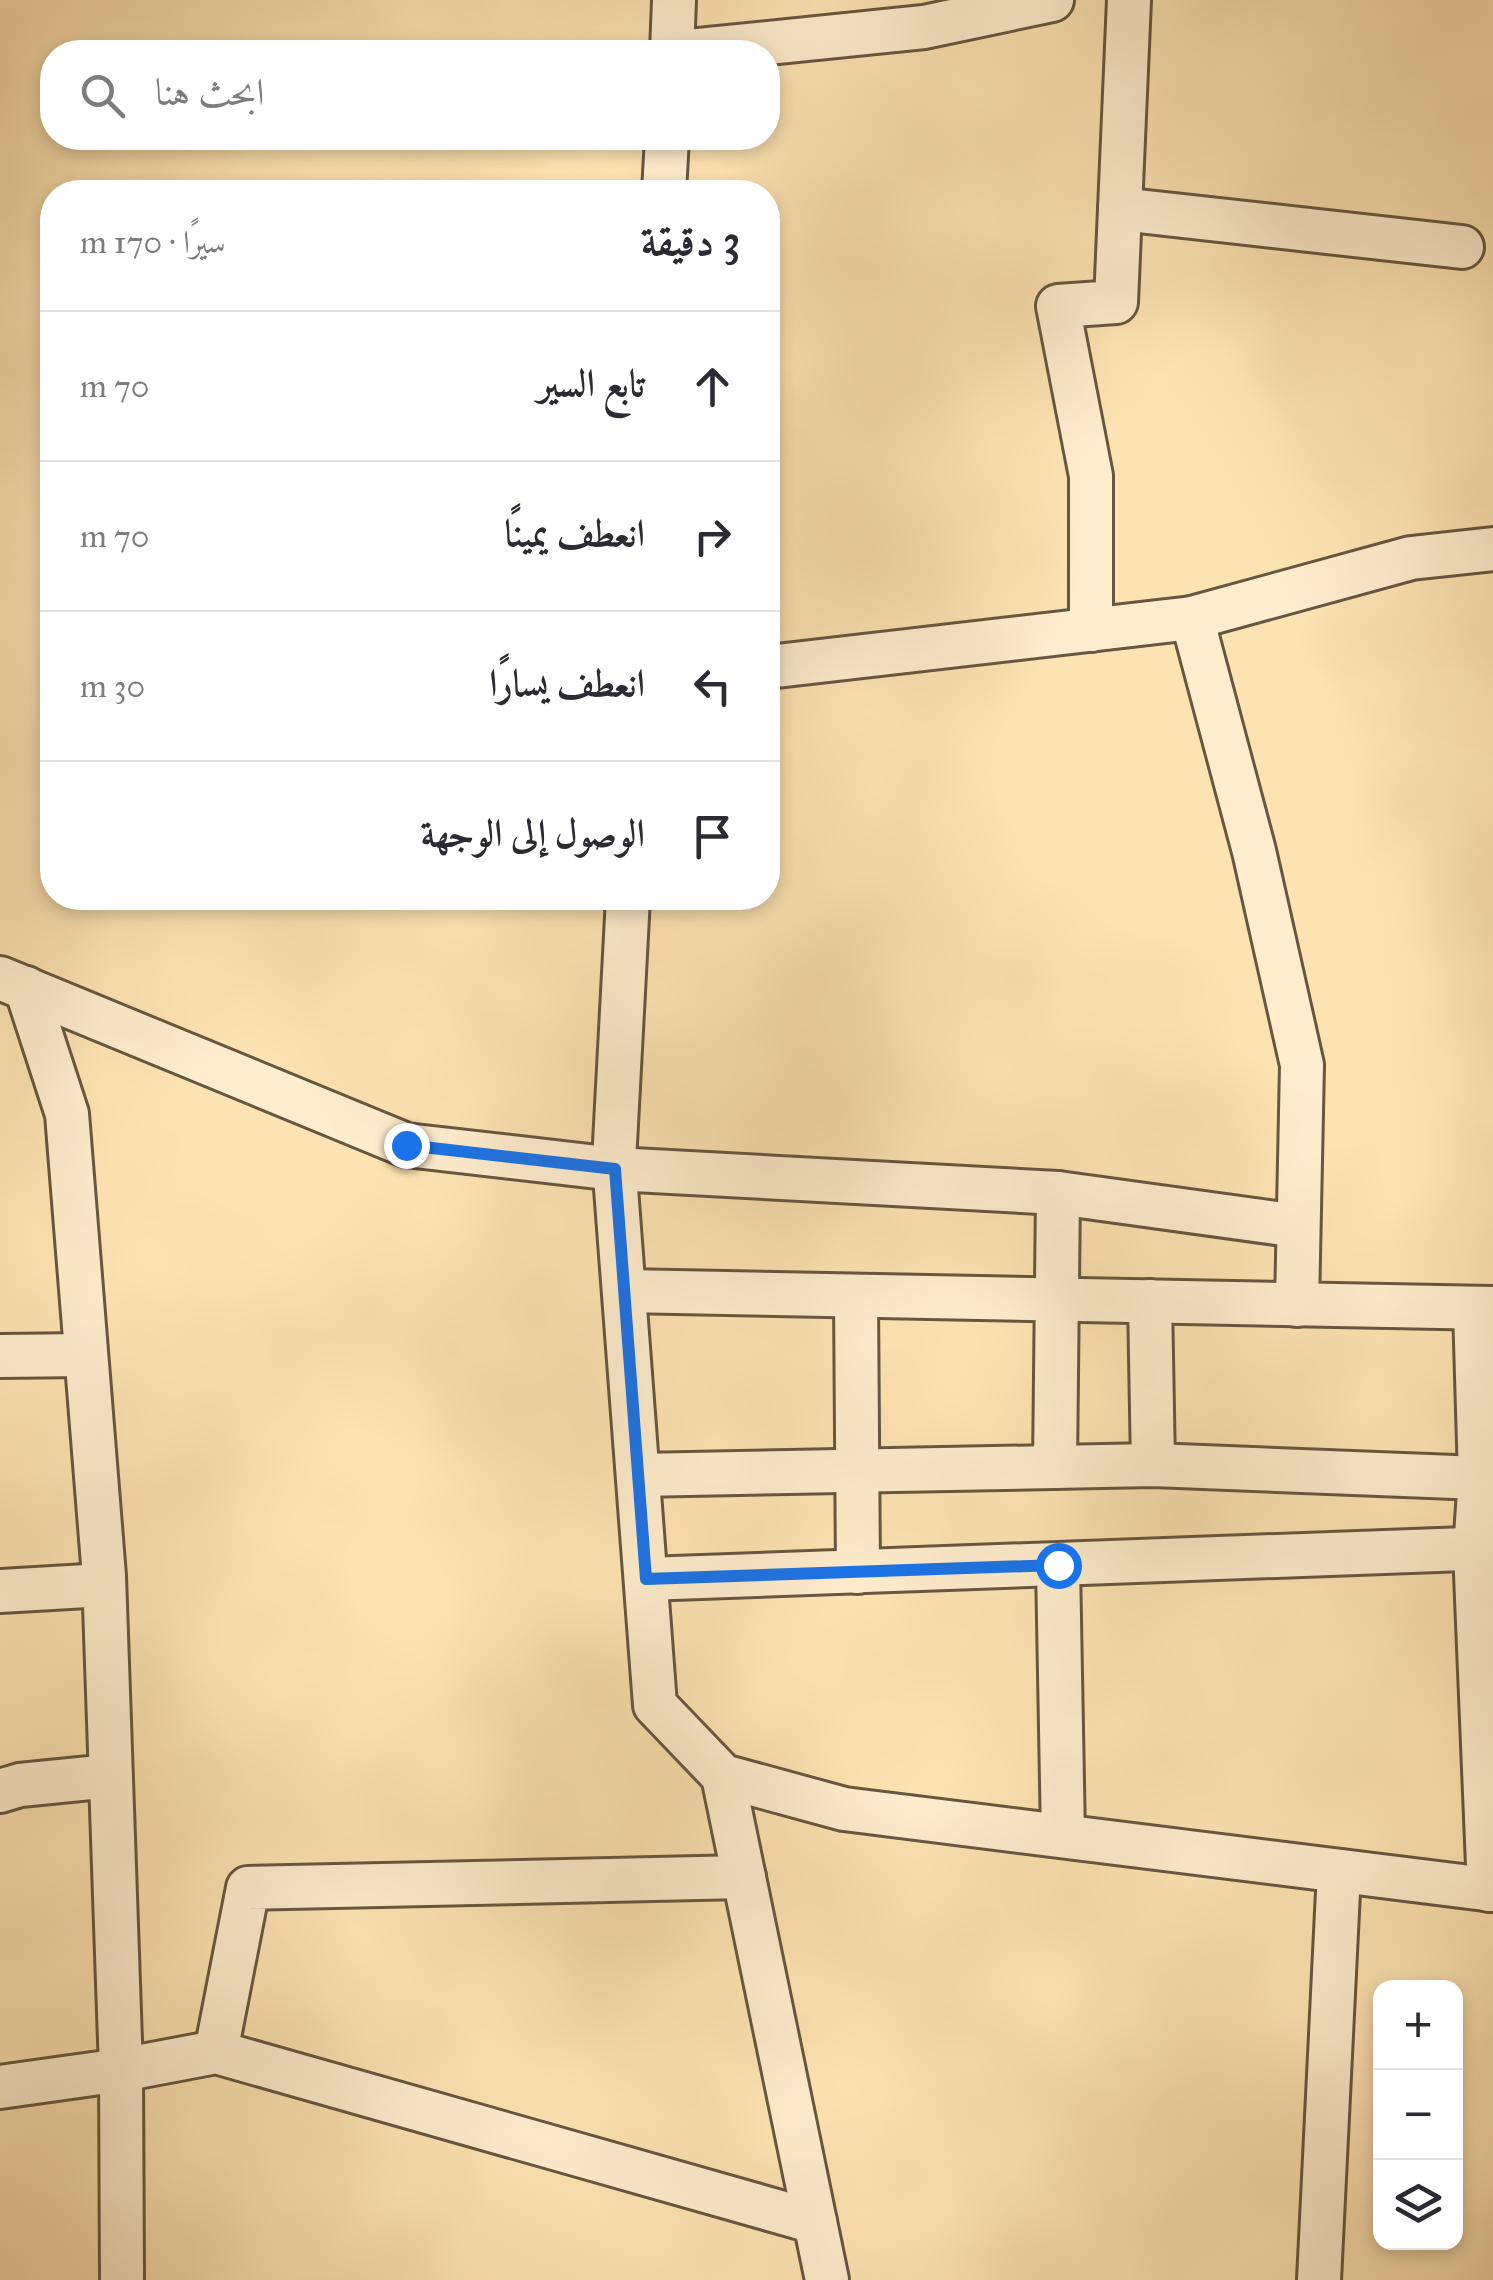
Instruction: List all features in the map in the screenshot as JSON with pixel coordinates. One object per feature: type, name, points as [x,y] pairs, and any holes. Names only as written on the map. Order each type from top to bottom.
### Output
[{"type":"street","points":[[672,40],[674,0]]},
{"type":"street","points":[[780,42],[924,27],[1052,0]]},
{"type":"street","points":[[1092,630],[1092,476],[1058,306],[1116,302],[1129,0]]},
{"type":"street","points":[[665,180],[666,150]]},
{"type":"street","points":[[1120,208],[1462,247]]},
{"type":"street","points":[[780,667],[1192,618],[1411,558],[1493,549]]},
{"type":"street","points":[[1192,618],[1254,851],[1302,1066],[1296,1304]]},
{"type":"street","points":[[624,1291],[1484,1308],[1480,1478],[1491,1890],[844,1809],[723,1776],[655,1705],[646,1579],[624,1291],[615,1169],[627,910]]},
{"type":"street","points":[[13,983],[406,1145],[615,1169],[1058,1193],[1298,1226]]},
{"type":"street","points":[[13,983],[67,1114],[104,1585],[121,2070],[122,2280]]},
{"type":"street","points":[[1055,1467],[1058,1193]]},
{"type":"street","points":[[856,1296],[858,1572]]},
{"type":"street","points":[[1150,1301],[1153,1465]]},
{"type":"street","points":[[0,1356],[86,1354]]},
{"type":"street","points":[[638,1475],[1153,1465],[1480,1478]]},
{"type":"street","points":[[646,1579],[1484,1550]]},
{"type":"street","points":[[1058,1565],[1063,1836]]},
{"type":"street","points":[[0,1591],[104,1585]]},
{"type":"street","points":[[0,1791],[20,1785],[110,1776]]},
{"type":"street","points":[[723,1776],[826,2280]]},
{"type":"street","points":[[1319,2280],[1339,1871]]},
{"type":"street","points":[[216,2052],[248,1888],[744,1877]]},
{"type":"street","points":[[0,2087],[216,2052],[815,2222]]},
{"type":"route","points":[[406,1145],[615,1169],[646,1579],[1058,1565]]}]
